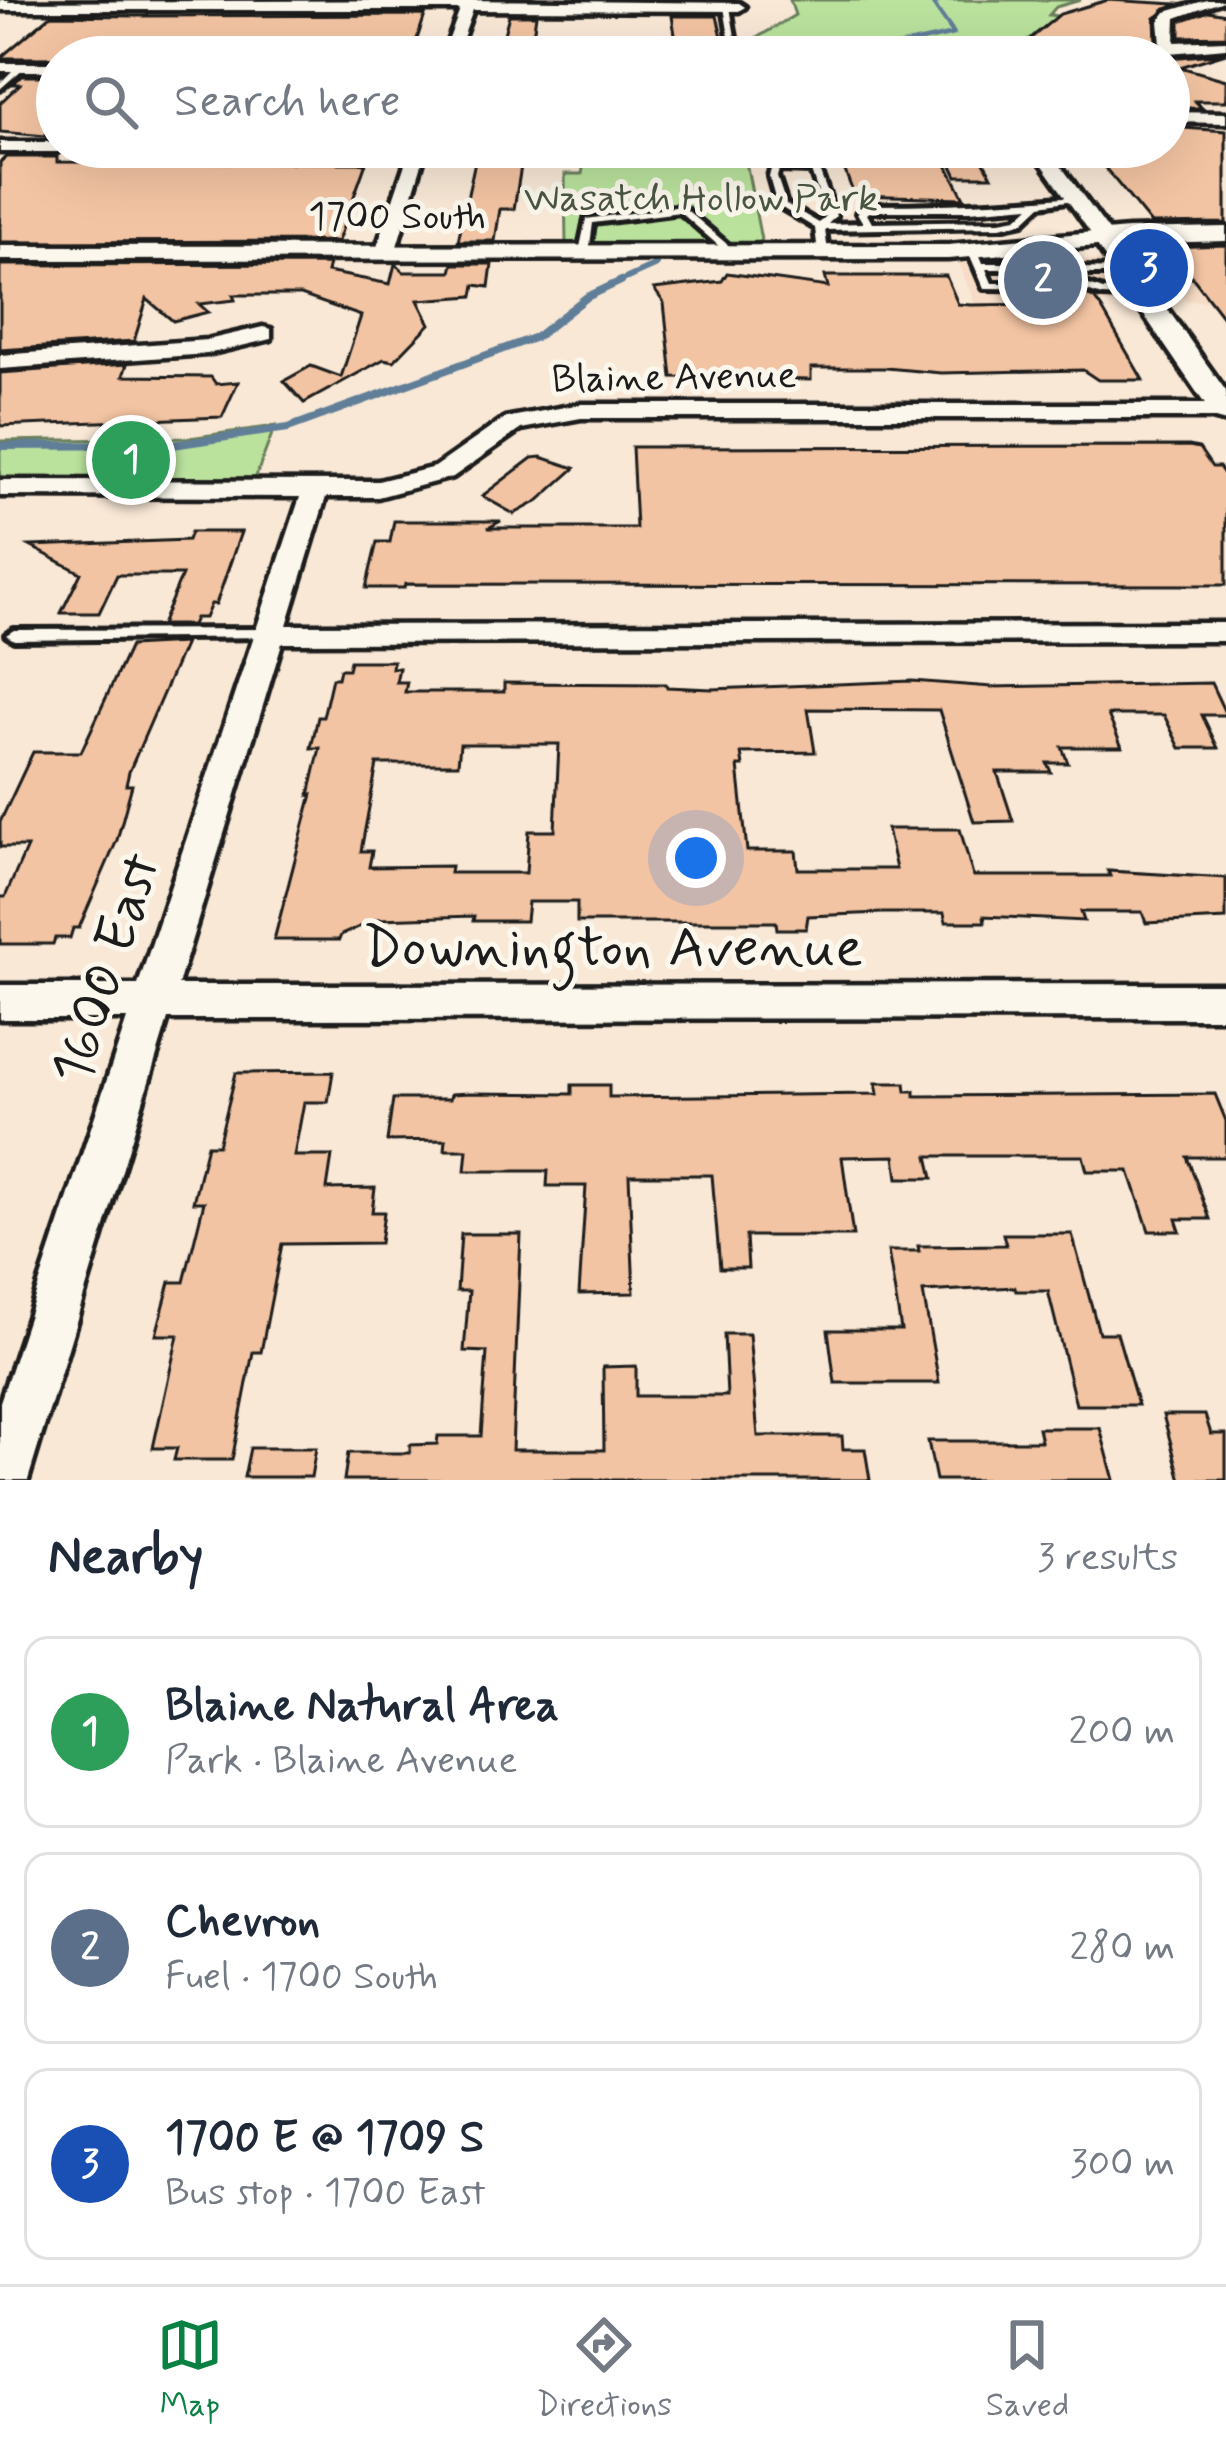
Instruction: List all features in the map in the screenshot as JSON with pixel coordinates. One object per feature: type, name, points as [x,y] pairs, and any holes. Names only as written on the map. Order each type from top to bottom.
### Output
[{"type":"street","points":[[1167,36],[1166,20],[1171,15],[1220,0]]},
{"type":"street","points":[[1,2],[733,8]]},
{"type":"street","points":[[457,36],[469,4]]},
{"type":"street","points":[[1190,45],[1226,44]]},
{"type":"street","points":[[0,68],[36,68]]},
{"type":"street","points":[[1190,118],[1226,118]]},
{"type":"street","points":[[0,147],[36,147]]},
{"type":"street","points":[[385,253],[411,168]]},
{"type":"street","points":[[1053,168],[1225,412]]},
{"type":"street","name":"1700 South","points":[[0,253],[731,252],[822,239],[979,264],[1123,265],[1226,234]]},
{"type":"street","points":[[979,264],[1073,271],[1123,265]]},
{"type":"street","points":[[0,362],[207,347],[263,334]]},
{"type":"street","name":"Blaine Avenue","points":[[0,488],[378,489],[444,472],[514,423],[580,411],[1225,412]]},
{"type":"street","name":"1600 East","points":[[1,1480],[315,490]]},
{"type":"street","points":[[269,634],[1226,632]]},
{"type":"street","name":"Downington Avenue","points":[[0,1002],[1226,1001]]},
{"type":"lane","points":[[732,36],[733,8]]},
{"type":"lane","points":[[0,87],[21,68]]},
{"type":"lane","points":[[775,168],[782,205],[822,239]]},
{"type":"lane","points":[[795,168],[815,169],[831,217],[822,239]]},
{"type":"lane","points":[[868,225],[862,213],[868,208],[970,208],[1075,199]]},
{"type":"lane","points":[[822,239],[868,225],[1000,224],[1020,220],[1041,200]]},
{"type":"lane","points":[[584,252],[589,221],[682,208],[731,252]]},
{"type":"lane","points":[[1073,271],[1102,293],[1123,265]]},
{"type":"lane","points":[[14,635],[269,634]]},
{"type":"shaded area","points":[[1144,246],[1226,246],[1226,301],[1187,301]]},
{"type":"shaded area","points":[[957,259],[1100,260],[1131,304],[975,304]]},
{"type":"green space","points":[[790,0],[1081,0],[1056,7],[1049,15],[1090,19],[1061,36],[760,36],[795,15]]},
{"type":"green space","name":"Wasatch Hollow Park","points":[[583,168],[747,168],[762,245],[566,245],[565,174],[582,174]]},
{"type":"green space","points":[[275,426],[255,479],[0,479],[0,441],[189,438]]},
{"type":"building","points":[[1108,0],[1176,4],[1155,18],[1156,36],[1033,36],[1060,14]]},
{"type":"building","points":[[1209,11],[1226,14],[1226,36],[1180,36],[1180,21]]},
{"type":"building","points":[[51,15],[425,15],[418,36],[36,36],[36,58],[0,58]]},
{"type":"building","points":[[509,15],[536,15],[533,36],[504,36]]},
{"type":"building","points":[[672,16],[717,16],[722,36],[675,36]]},
{"type":"building","points":[[1226,53],[1190,64],[1190,56]]},
{"type":"building","points":[[1190,70],[1226,80],[1226,101],[1195,101],[1202,108],[1190,108]]},
{"type":"building","points":[[22,76],[36,76],[36,135],[0,132],[0,103],[20,84],[12,84]]},
{"type":"building","points":[[1190,128],[1226,131],[1226,223],[1151,224],[1105,168],[1190,168]]},
{"type":"building","points":[[6,157],[36,157],[36,168],[364,168],[338,241],[0,242],[0,162]]},
{"type":"building","points":[[474,168],[521,168],[514,209],[500,209],[495,241],[458,241]]},
{"type":"building","points":[[844,168],[949,168],[964,198],[854,195]]},
{"type":"building","points":[[953,168],[987,168],[992,176],[957,176]]},
{"type":"building","points":[[1226,245],[1226,321],[1169,247]]},
{"type":"building","points":[[329,264],[327,272],[390,284],[395,264],[404,272],[451,272],[453,264],[492,264],[489,287],[475,285],[473,296],[418,300],[430,324],[394,361],[384,359],[304,403],[284,381],[311,366],[341,377],[361,316],[301,295],[233,295],[235,300],[199,304],[208,312],[173,321],[147,299],[134,341],[0,350],[0,265]]},
{"type":"building","points":[[727,273],[828,287],[825,276],[946,276],[958,304],[971,305],[1044,304],[1038,293],[1080,293],[1094,298],[1102,309],[1143,380],[1098,380],[1083,370],[941,373],[886,368],[811,368],[811,380],[672,377],[664,303],[654,289],[722,281]]},
{"type":"building","points":[[127,364],[123,376],[238,382],[222,417],[0,426],[0,373]]},
{"type":"building","points":[[632,447],[1199,448],[1226,477],[1226,585],[405,584],[404,588],[366,588],[377,542],[390,542],[394,521],[501,521],[488,528],[636,528]]},
{"type":"building","points":[[532,458],[575,468],[538,501],[514,514],[482,496]]},
{"type":"building","points":[[191,532],[241,532],[216,604],[192,625],[161,625],[182,575],[117,575],[99,613],[61,613],[81,573],[30,546],[188,540]]},
{"type":"building","points":[[185,643],[129,772],[126,785],[132,785],[117,840],[79,928],[73,928],[70,938],[55,938],[53,944],[0,944],[0,897],[5,897],[27,847],[0,847],[0,822],[33,752],[81,752],[130,646]]},
{"type":"building","points":[[350,661],[393,661],[392,668],[399,668],[396,682],[407,682],[405,692],[504,692],[504,683],[666,684],[712,689],[912,681],[992,687],[1211,683],[1226,715],[1202,715],[1218,748],[1180,748],[1164,715],[1108,715],[1122,747],[1062,747],[1068,763],[1047,763],[1051,772],[997,772],[1013,821],[974,822],[939,710],[808,709],[815,752],[741,753],[743,766],[738,766],[747,851],[796,851],[798,869],[896,869],[887,829],[960,829],[973,876],[1110,876],[1108,871],[1226,878],[1226,919],[1146,923],[1142,912],[1081,912],[1084,921],[984,916],[985,922],[946,922],[944,913],[883,913],[808,916],[806,929],[777,929],[776,922],[577,922],[577,902],[528,902],[526,921],[473,921],[474,916],[377,919],[339,940],[274,940],[312,794],[320,748],[311,748],[318,717],[323,717],[332,678],[338,678],[340,669],[348,669]],"holes":[[[460,744],[559,744],[555,831],[529,831],[526,873],[450,873],[451,866],[369,867],[372,851],[361,851],[377,764],[458,764]]]},
{"type":"building","points":[[333,1072],[328,1102],[304,1102],[294,1156],[332,1156],[327,1189],[375,1188],[372,1212],[384,1212],[380,1243],[282,1244],[261,1352],[253,1352],[232,1460],[174,1460],[177,1448],[153,1448],[178,1335],[156,1335],[170,1282],[184,1282],[204,1202],[193,1202],[207,1145],[218,1145],[236,1073]]},
{"type":"building","points":[[876,1083],[905,1083],[906,1091],[915,1091],[915,1096],[1215,1094],[1226,1121],[1226,1157],[1187,1157],[1210,1219],[1176,1219],[1180,1231],[1149,1231],[1129,1171],[1087,1171],[1083,1156],[928,1156],[933,1178],[898,1178],[895,1156],[842,1157],[853,1236],[746,1236],[748,1268],[720,1268],[712,1175],[629,1175],[634,1293],[579,1294],[586,1186],[547,1186],[548,1171],[465,1171],[467,1150],[445,1150],[446,1140],[387,1141],[393,1099],[450,1099],[451,1094],[470,1093],[572,1094],[572,1085],[609,1085],[609,1097],[878,1094]]},
{"type":"building","points":[[461,1234],[521,1234],[512,1450],[604,1450],[603,1367],[636,1366],[636,1396],[727,1396],[724,1334],[749,1334],[758,1436],[842,1436],[843,1449],[865,1449],[870,1480],[344,1480],[348,1453],[410,1453],[410,1445],[437,1444],[438,1436],[481,1436],[487,1352],[464,1351],[469,1291],[457,1291]]},
{"type":"building","points":[[1003,1234],[1072,1234],[1099,1333],[1117,1333],[1138,1405],[1076,1405],[1048,1291],[1016,1291],[1015,1287],[923,1292],[939,1383],[835,1383],[828,1330],[901,1330],[888,1251],[1006,1245]]},
{"type":"building","points":[[1163,1415],[1205,1415],[1211,1434],[1226,1434],[1226,1480],[1181,1480]]},
{"type":"building","points":[[1038,1428],[1100,1428],[1114,1480],[936,1480],[928,1441],[1041,1441]]},
{"type":"building","points":[[250,1448],[316,1448],[311,1477],[244,1477]]},
{"type":"waterway","points":[[943,0],[933,4],[954,34],[945,36]]},
{"type":"waterway","points":[[614,284],[656,265]]},
{"type":"waterway","points":[[0,446],[173,445],[288,428],[536,337],[587,297],[621,281]]},
{"type":"place","name":"1700 E @ 1709 S","points":[[1149,268]]},
{"type":"place","name":"Chevron","points":[[1043,280]]},
{"type":"place","name":"Blaine Natural Area","points":[[131,460]]}]
